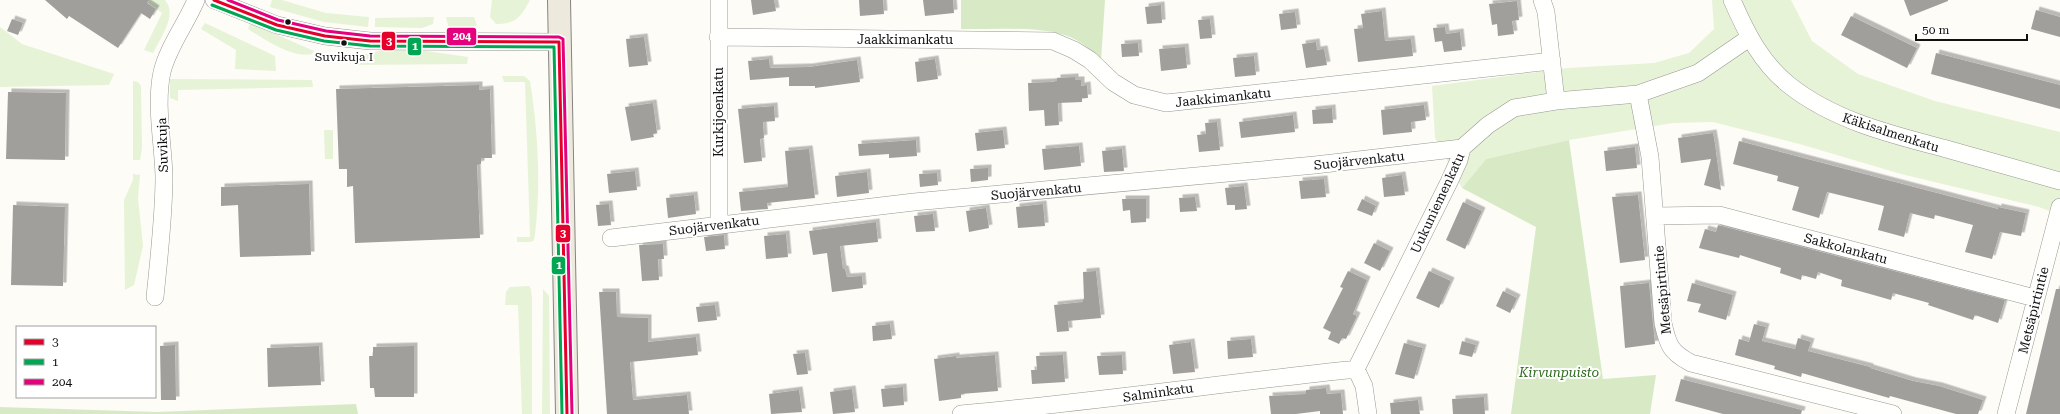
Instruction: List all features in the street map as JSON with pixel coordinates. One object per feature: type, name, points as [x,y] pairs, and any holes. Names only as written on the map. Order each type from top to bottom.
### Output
[{"type":"main road","points":[[559,0],[567,414]]},
{"type":"street","name":"Suvikuja","points":[[155,297],[161,236],[164,176],[160,98],[162,73],[166,61],[196,0]]},
{"type":"street","points":[[214,0],[277,25],[324,36],[370,41],[559,42]]},
{"type":"street","name":"Kurkijoenkatu","points":[[718,0],[719,224]]},
{"type":"street","points":[[1542,0],[1546,12],[1556,101]]},
{"type":"street","name":"Käkisalmenkatu","points":[[1732,0],[1749,38],[1762,56],[1788,84],[1818,106],[1863,126],[2060,180]]},
{"type":"street","name":"Jaakkimankatu","points":[[718,37],[1053,41],[1074,50],[1090,60],[1113,82],[1134,95],[1166,103],[1552,61]]},
{"type":"street","name":"Uukuniemenkatu","points":[[1356,369],[1459,160],[1462,148],[1488,125],[1514,108],[1556,101],[1638,94],[1698,73],[1749,38]]},
{"type":"street","name":"Metsäpirtintie","points":[[1638,94],[1650,157],[1656,216],[1663,323],[1667,340],[1675,355],[1691,363],[1893,414]]},
{"type":"street","name":"Suojärvenkatu","points":[[611,238],[914,202],[1315,165],[1462,148]]},
{"type":"street","name":"Metsäpirtintie","points":[[2006,414],[2035,298],[2060,207]]},
{"type":"street","name":"Sakkolankatu","points":[[1656,216],[1718,215],[2035,298]]},
{"type":"street","points":[[1356,369],[1364,386],[1368,414]]},
{"type":"street","name":"Salminkatu","points":[[969,414],[1081,403],[1239,382],[1356,369]]},
{"type":"green space","points":[[144,0],[165,0],[169,6],[169,19],[153,53],[144,50],[162,13]]},
{"type":"green space","points":[[272,0],[282,0],[326,13],[369,17],[368,27],[324,22],[270,7]]},
{"type":"green space","points":[[492,0],[530,0],[521,15],[513,21],[503,24],[496,24],[490,17]]},
{"type":"green space","points":[[961,0],[1105,0],[1101,61],[1078,41],[1052,32],[1021,29],[961,29]]},
{"type":"green space","points":[[1712,0],[1791,0],[1812,41],[1858,74],[1935,101],[2060,132],[2060,215],[2039,207],[1901,174],[1803,145],[1713,122],[1673,123],[1569,140],[1486,159],[1462,188],[1435,138],[1432,86],[1568,68],[1654,63],[1689,53],[1714,29]]},
{"type":"green space","points":[[434,17],[433,24],[422,28],[375,27],[375,18]]},
{"type":"green space","points":[[446,17],[474,17],[477,25],[469,29],[449,29]]},
{"type":"green space","points":[[205,23],[275,56],[276,71],[235,69],[236,50],[201,29]]},
{"type":"green space","points":[[250,24],[314,51],[312,54],[304,55],[288,51],[270,43],[248,29]]},
{"type":"green space","points":[[0,27],[22,44],[114,74],[109,85],[0,87]]},
{"type":"green space","points":[[412,49],[468,57],[467,64],[355,65],[352,62],[352,57],[383,50]]},
{"type":"green space","points":[[502,76],[524,76],[530,81],[538,158],[537,216],[534,240],[531,242],[517,242],[517,237],[530,237],[525,82],[504,82]]},
{"type":"green space","points":[[170,79],[312,80],[313,87],[178,90],[178,101],[170,98]]},
{"type":"green space","points":[[133,81],[138,82],[141,86],[142,148],[140,160],[133,160]]},
{"type":"green space","points":[[324,130],[333,130],[333,159],[325,159]]},
{"type":"green space","name":"Kirvunpuisto","points":[[1569,140],[1603,379],[1656,375],[1650,414],[1511,414],[1536,227],[1462,188],[1486,159]]},
{"type":"green space","points":[[133,174],[140,175],[138,198],[143,246],[134,285],[125,290],[124,200],[133,180]]},
{"type":"green space","points":[[529,286],[531,289],[532,298],[532,414],[522,414],[518,305],[505,305],[506,292],[510,287]]},
{"type":"green space","points":[[543,289],[549,296],[550,414],[542,414]]},
{"type":"green space","points":[[356,404],[358,414],[0,414],[0,407],[157,412]]},
{"type":"building","points":[[45,0],[149,0],[147,3],[156,9],[150,19],[141,13],[118,48],[69,16],[67,19]]},
{"type":"building","points":[[751,0],[774,0],[776,11],[753,15]]},
{"type":"building","points":[[859,0],[883,0],[884,14],[860,16]]},
{"type":"building","points":[[923,0],[953,0],[954,13],[925,16]]},
{"type":"building","points":[[1904,0],[1948,0],[1948,1],[1910,16]]},
{"type":"building","points":[[1517,1],[1519,20],[1512,21],[1514,34],[1498,36],[1497,24],[1492,25],[1489,4]]},
{"type":"building","points":[[1161,5],[1162,23],[1147,24],[1145,7]]},
{"type":"building","points":[[2036,10],[2060,17],[2060,37],[2031,29]]},
{"type":"building","points":[[1382,11],[1385,41],[1411,39],[1413,56],[1358,62],[1354,29],[1363,28],[1361,14]]},
{"type":"building","points":[[1295,12],[1297,28],[1281,30],[1279,14]]},
{"type":"building","points":[[1851,16],[1917,48],[1907,68],[1841,35]]},
{"type":"building","points":[[12,19],[23,23],[18,35],[7,31]]},
{"type":"building","points":[[1210,19],[1212,38],[1200,39],[1198,20]]},
{"type":"building","points":[[1445,27],[1446,34],[1460,32],[1462,50],[1444,52],[1442,41],[1435,42],[1433,28]]},
{"type":"building","points":[[644,37],[648,65],[629,67],[626,39]]},
{"type":"building","points":[[1316,42],[1317,50],[1324,49],[1327,65],[1306,68],[1302,44]]},
{"type":"building","points":[[1138,43],[1139,56],[1122,57],[1121,44]]},
{"type":"building","points":[[1185,47],[1187,68],[1161,71],[1159,49]]},
{"type":"building","points":[[1936,53],[2060,85],[2060,109],[1931,74]]},
{"type":"building","points":[[1254,56],[1256,75],[1235,77],[1233,58]]},
{"type":"building","points":[[769,59],[770,68],[809,67],[857,60],[860,82],[815,88],[815,86],[789,86],[789,77],[750,80],[748,61]]},
{"type":"building","points":[[935,59],[938,79],[917,82],[915,62]]},
{"type":"building","points":[[1075,77],[1075,80],[1081,80],[1081,86],[1087,85],[1088,98],[1082,98],[1082,102],[1058,103],[1059,125],[1045,126],[1044,110],[1029,111],[1028,83],[1051,82],[1057,81],[1057,78]]},
{"type":"building","points":[[479,85],[479,90],[490,89],[492,158],[481,158],[481,164],[477,165],[480,238],[355,243],[353,186],[347,187],[347,169],[339,169],[336,89]]},
{"type":"building","points":[[8,92],[66,93],[65,160],[6,159]]},
{"type":"building","points":[[653,103],[657,133],[653,134],[654,137],[631,141],[625,107]]},
{"type":"building","points":[[1424,105],[1426,120],[1411,122],[1412,132],[1383,135],[1381,110]]},
{"type":"building","points":[[774,106],[775,121],[763,122],[764,138],[760,139],[762,161],[744,163],[738,109]]},
{"type":"building","points":[[1332,108],[1333,123],[1313,124],[1312,110]]},
{"type":"building","points":[[1293,115],[1295,132],[1241,138],[1239,122]]},
{"type":"building","points":[[1217,122],[1220,150],[1199,152],[1197,135],[1206,134],[1205,123]]},
{"type":"building","points":[[1003,130],[1005,148],[977,151],[975,133]]},
{"type":"building","points":[[1713,133],[1721,190],[1704,185],[1711,159],[1681,163],[1678,138]]},
{"type":"building","points":[[916,140],[917,156],[889,158],[889,154],[859,156],[858,144]]},
{"type":"building","points":[[1739,141],[1998,209],[1998,207],[2026,213],[2021,236],[2000,232],[1992,259],[1965,252],[1973,225],[1935,215],[1934,219],[1910,213],[1904,237],[1878,230],[1884,206],[1827,192],[1819,218],[1792,210],[1799,187],[1777,181],[1778,176],[1733,164]]},
{"type":"building","points":[[1079,146],[1081,166],[1044,170],[1042,149]]},
{"type":"building","points":[[1635,147],[1637,168],[1606,171],[1604,151]]},
{"type":"building","points":[[809,149],[815,198],[767,203],[768,209],[741,211],[739,192],[788,187],[785,151]]},
{"type":"building","points":[[1122,149],[1124,171],[1104,172],[1102,151]]},
{"type":"building","points":[[988,168],[988,180],[971,182],[970,169]]},
{"type":"building","points":[[635,171],[637,190],[609,193],[607,174]]},
{"type":"building","points":[[867,172],[869,193],[837,197],[835,176]]},
{"type":"building","points":[[937,173],[938,185],[920,187],[919,174]]},
{"type":"building","points":[[1402,175],[1405,195],[1384,197],[1382,178]]},
{"type":"building","points":[[1324,179],[1326,197],[1301,199],[1299,181]]},
{"type":"building","points":[[309,184],[311,255],[240,257],[238,205],[221,206],[221,187]]},
{"type":"building","points":[[1244,186],[1247,209],[1235,210],[1235,205],[1227,205],[1225,188]]},
{"type":"building","points":[[694,195],[696,214],[668,218],[666,198]]},
{"type":"building","points":[[1638,195],[1645,260],[1620,263],[1612,197]]},
{"type":"building","points":[[1195,197],[1197,211],[1180,212],[1179,198]]},
{"type":"building","points":[[1122,199],[1146,199],[1146,222],[1131,223],[1130,210],[1123,211]]},
{"type":"building","points":[[1362,199],[1376,206],[1372,216],[1357,210]]},
{"type":"building","points":[[1463,202],[1482,211],[1465,249],[1446,240]]},
{"type":"building","points":[[609,204],[611,225],[598,226],[596,205]]},
{"type":"building","points":[[1043,204],[1045,226],[1018,228],[1016,207]]},
{"type":"building","points":[[13,205],[65,207],[63,286],[11,285]]},
{"type":"building","points":[[986,208],[989,228],[969,232],[966,211]]},
{"type":"building","points":[[933,214],[935,231],[916,232],[914,216]]},
{"type":"building","points":[[876,222],[878,242],[840,246],[843,269],[845,269],[847,277],[862,276],[863,288],[832,292],[827,253],[813,255],[809,231]]},
{"type":"building","points":[[1718,225],[2005,300],[1998,323],[1975,315],[1973,320],[1928,305],[1929,303],[1893,293],[1891,300],[1841,286],[1842,280],[1818,272],[1816,279],[1802,275],[1801,280],[1780,273],[1781,268],[1740,255],[1739,258],[1699,248],[1705,229],[1716,232]]},
{"type":"building","points":[[786,234],[788,257],[766,259],[764,236]]},
{"type":"building","points":[[724,235],[725,249],[706,251],[704,237]]},
{"type":"building","points":[[1374,243],[1390,251],[1380,271],[1364,263]]},
{"type":"building","points":[[663,244],[664,259],[658,259],[659,280],[642,281],[639,245]]},
{"type":"building","points":[[1096,271],[1101,318],[1068,321],[1069,331],[1057,332],[1054,305],[1083,302],[1083,272]]},
{"type":"building","points":[[1348,271],[1367,280],[1353,314],[1357,316],[1346,339],[1342,338],[1339,344],[1328,339],[1331,332],[1323,328],[1343,288],[1340,287]]},
{"type":"building","points":[[1429,271],[1451,281],[1439,308],[1416,298]]},
{"type":"building","points":[[1649,283],[1655,344],[1625,348],[1620,286]]},
{"type":"building","points":[[1692,283],[1733,295],[1726,320],[1698,312],[1701,304],[1687,301]]},
{"type":"building","points":[[2056,289],[2060,289],[2060,414],[2026,414]]},
{"type":"building","points":[[1503,291],[1517,298],[1510,313],[1496,306]]},
{"type":"building","points":[[599,292],[616,292],[617,317],[648,318],[648,342],[696,337],[698,355],[630,362],[633,400],[687,395],[689,414],[607,414]]},
{"type":"building","points":[[715,305],[717,320],[698,322],[696,307]]},
{"type":"building","points":[[890,324],[892,339],[873,341],[872,326]]},
{"type":"building","points":[[1754,324],[1766,327],[1762,341],[1795,349],[1798,338],[1811,342],[1808,351],[1870,367],[1913,381],[1939,386],[1983,400],[1978,414],[1956,414],[1890,396],[1889,398],[1802,373],[1801,377],[1774,369],[1775,366],[1735,355],[1739,339],[1749,342]]},
{"type":"building","points":[[1251,339],[1253,357],[1228,359],[1227,341]]},
{"type":"building","points":[[1462,341],[1476,345],[1472,357],[1459,354]]},
{"type":"building","points":[[1191,342],[1195,372],[1173,374],[1169,345]]},
{"type":"building","points":[[1404,343],[1423,348],[1414,379],[1395,374]]},
{"type":"building","points":[[175,345],[176,400],[161,400],[160,346]]},
{"type":"building","points":[[319,346],[321,385],[268,387],[267,348]]},
{"type":"building","points":[[414,346],[414,397],[375,397],[374,388],[370,388],[369,356],[373,356],[373,347]]},
{"type":"building","points":[[805,353],[808,374],[797,375],[793,354]]},
{"type":"building","points":[[995,355],[998,391],[961,394],[961,398],[939,401],[934,359],[956,356],[956,358]]},
{"type":"building","points":[[1063,355],[1065,382],[1032,384],[1031,370],[1037,370],[1036,356]]},
{"type":"building","points":[[1122,355],[1123,374],[1099,375],[1097,356]]},
{"type":"building","points":[[1681,379],[1802,410],[1801,414],[1723,414],[1675,401]]},
{"type":"building","points":[[903,387],[904,405],[883,407],[881,389]]},
{"type":"building","points":[[1326,388],[1327,394],[1341,393],[1343,414],[1320,414],[1320,411],[1296,414],[1271,414],[1269,396],[1306,394],[1306,390]]},
{"type":"building","points":[[852,389],[855,412],[833,414],[830,392]]},
{"type":"building","points":[[799,390],[802,412],[771,414],[769,394]]},
{"type":"building","points":[[1484,397],[1485,414],[1453,414],[1452,399]]},
{"type":"building","points":[[1418,400],[1420,414],[1391,414],[1390,403]]},
{"type":"transit line","name":"3","points":[[214,0],[277,25],[325,36],[370,41],[559,42],[567,414]]},
{"type":"transit line","name":"204","points":[[228,0],[278,20],[326,31],[370,36],[559,37],[563,39],[572,414]]},
{"type":"transit line","name":"1","points":[[212,5],[276,30],[324,41],[370,46],[554,47],[562,414]]},
{"type":"place","name":"Suvikuja I","points":[[344,43]]}]
